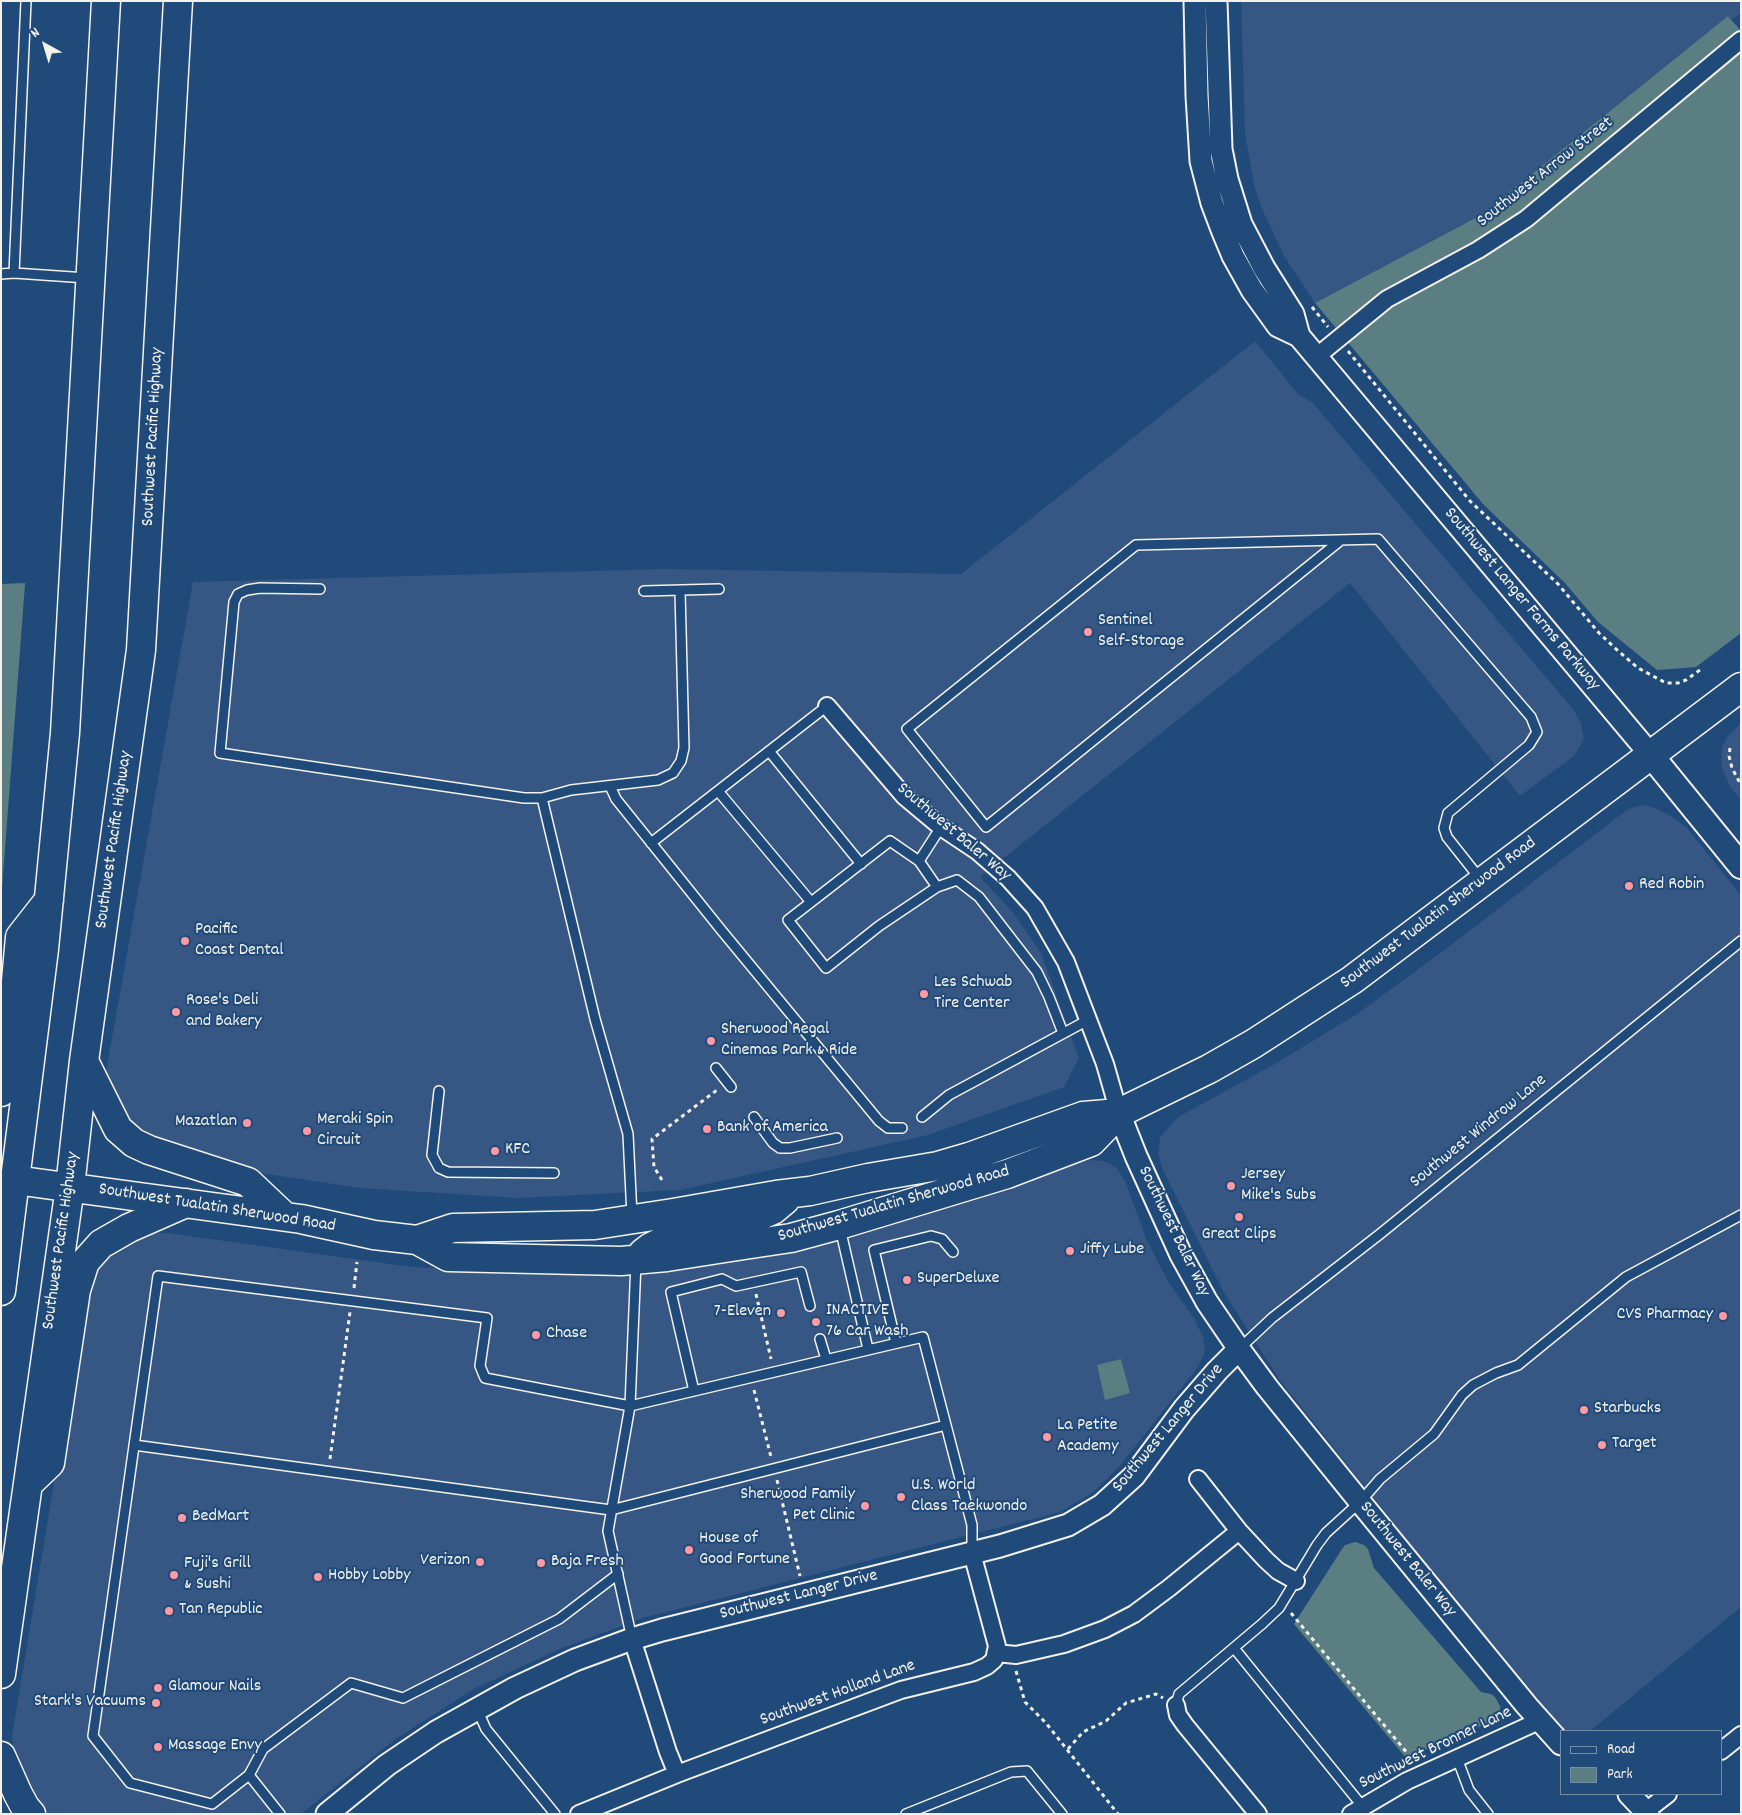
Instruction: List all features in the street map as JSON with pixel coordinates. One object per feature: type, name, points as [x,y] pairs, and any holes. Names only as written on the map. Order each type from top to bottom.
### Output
[{"type":"highway","points":[[2,1280],[16,1180],[49,900],[65,733],[92,278],[106,1]]},
{"type":"highway","name":"Southwest Pacific Highway","points":[[1,1674],[70,1187],[84,1061],[141,650],[178,1]]},
{"type":"highway","name":"Southwest Tualatin Sherwood Road","points":[[16,1180],[284,1216],[374,1235],[417,1240],[448,1257],[636,1260],[791,1238],[839,1226],[1007,1174],[1091,1142],[1119,1113],[1209,1069],[1285,1024],[1352,980],[1741,687]]},
{"type":"highway","points":[[1,1092],[9,1059],[20,937],[49,900]]},
{"type":"highway","points":[[84,1061],[118,1129],[134,1143],[248,1182],[284,1216]]},
{"type":"highway","name":"Southwest Tualatin Sherwood Road","points":[[417,1240],[453,1228],[595,1225],[776,1194],[794,1193],[938,1166],[986,1152],[1083,1116],[1119,1113]]},
{"type":"highway","points":[[636,1260],[650,1247],[669,1238],[714,1230],[748,1221],[774,1210],[794,1193]]},
{"type":"highway","points":[[28,1484],[50,1463],[76,1290],[85,1262],[101,1244],[129,1228],[186,1203]]},
{"type":"highway","points":[[1,1756],[18,1794],[31,1814]]},
{"type":"main road","name":"Southwest Langer Farms Parkway","points":[[1650,754],[1741,866]]},
{"type":"street","name":"Southwest Langer Farms Parkway","points":[[1195,1],[1201,161],[1212,203],[1233,256],[1252,290],[1278,326],[1299,336]]},
{"type":"street","name":"Southwest Langer Farms Parkway","points":[[1216,1],[1220,149],[1227,179],[1242,224],[1264,268],[1293,314],[1299,336],[1650,754]]},
{"type":"street","name":"Southwest Arrow Street","points":[[1316,357],[1387,299],[1478,250],[1526,219],[1741,40]]},
{"type":"street","name":"Southwest Baler Way","points":[[827,706],[904,796],[941,827],[977,851],[1008,878],[1035,908],[1066,962],[1105,1064],[1119,1113],[1136,1156],[1181,1255],[1207,1302],[1267,1387],[1539,1721],[1560,1743]]},
{"type":"street","name":"Southwest Langer Drive","points":[[327,1814],[387,1765],[436,1732],[477,1708],[545,1674],[632,1639],[972,1553],[1068,1525],[1102,1505],[1134,1476],[1149,1459],[1184,1409],[1239,1349]]},
{"type":"street","points":[[1198,1479],[1239,1531],[1266,1560],[1278,1571],[1296,1581]]},
{"type":"street","points":[[972,1553],[996,1646],[996,1653],[1016,1655],[1064,1644],[1105,1629],[1127,1618],[1169,1588],[1239,1531]]},
{"type":"street","points":[[632,1639],[668,1752],[677,1774]]},
{"type":"street","name":"Southwest Holland Lane","points":[[579,1814],[677,1774],[901,1690],[974,1672],[987,1666],[994,1660],[996,1653]]},
{"type":"street","points":[[1176,1705],[1178,1715],[1185,1725],[1258,1814]]},
{"type":"street","name":"Southwest Bronner Lane","points":[[1357,1810],[1424,1773],[1539,1721]]},
{"type":"street","points":[[1722,1750],[1741,1735]]},
{"type":"street","points":[[1630,1795],[1647,1812],[1667,1795]]},
{"type":"lane","points":[[14,273],[26,1]]},
{"type":"lane","points":[[1,274],[14,273],[92,278]]},
{"type":"lane","points":[[1341,540],[986,827],[907,729],[1136,545],[1378,538],[1532,717],[1537,732],[1529,745],[1448,813],[1444,828],[1447,837],[1483,882]]},
{"type":"lane","points":[[320,589],[260,588],[238,594],[234,602],[220,753],[524,798],[542,798],[571,790],[658,780],[673,773],[681,761],[684,748],[680,591]]},
{"type":"lane","points":[[644,591],[719,589]]},
{"type":"lane","points":[[651,843],[827,706]]},
{"type":"lane","points":[[769,751],[861,864]]},
{"type":"lane","points":[[610,786],[616,799],[651,843],[879,1121],[888,1128],[902,1128]]},
{"type":"lane","points":[[718,791],[811,902]]},
{"type":"lane","points":[[542,798],[595,1019],[628,1134],[632,1219]]},
{"type":"lane","points":[[919,861],[941,827]]},
{"type":"lane","points":[[937,888],[919,861],[890,841],[788,920],[826,968],[879,926],[937,888],[957,880],[979,897],[1037,972],[1063,1033]]},
{"type":"lane","name":"Southwest Windrow Lane","points":[[1239,1349],[1272,1318],[1380,1234],[1741,941]]},
{"type":"lane","points":[[922,1117],[949,1095],[1088,1020]]},
{"type":"lane","points":[[716,1068],[729,1085]]},
{"type":"lane","points":[[439,1091],[432,1155],[439,1168],[448,1172],[554,1173]]},
{"type":"lane","points":[[754,1117],[773,1142],[780,1148],[790,1148],[837,1138]]},
{"type":"lane","points":[[1176,1705],[1179,1694],[1262,1624],[1282,1603],[1326,1533],[1360,1502],[1380,1479],[1434,1434],[1462,1395],[1473,1385],[1496,1373],[1518,1366],[1626,1277],[1741,1215]]},
{"type":"lane","points":[[839,1226],[868,1349]]},
{"type":"lane","points":[[896,1343],[874,1250],[931,1236],[942,1239],[952,1252]]},
{"type":"lane","points":[[632,1639],[608,1531],[630,1406],[636,1260]]},
{"type":"lane","points":[[694,1391],[670,1292],[722,1280],[736,1286],[801,1272],[810,1306]]},
{"type":"lane","points":[[618,1574],[559,1619],[403,1698],[351,1683],[263,1749],[249,1775],[212,1804],[130,1783],[93,1736],[158,1276],[487,1318],[480,1366],[485,1378],[630,1406],[923,1337],[972,1525],[972,1553]]},
{"type":"lane","points":[[820,1340],[826,1360]]},
{"type":"lane","points":[[134,1445],[612,1510],[946,1425]]},
{"type":"lane","points":[[1234,1648],[1357,1810]]},
{"type":"lane","points":[[477,1708],[486,1729],[555,1814]]},
{"type":"lane","points":[[1457,1758],[1469,1790],[1488,1814]]},
{"type":"lane","points":[[906,1814],[1011,1772],[1026,1771],[1062,1814]]},
{"type":"lane","points":[[249,1775],[280,1814]]},
{"type":"path","points":[[1310,304],[1470,501],[1558,584],[1599,633],[1616,650],[1638,668],[1666,683],[1686,680],[1700,670]]},
{"type":"path","points":[[1730,748],[1729,756],[1732,768],[1741,785]]},
{"type":"path","points":[[662,1180],[654,1167],[652,1139],[729,1085]]},
{"type":"path","points":[[328,1471],[357,1262]]},
{"type":"path","points":[[753,1283],[776,1383],[754,1389],[805,1594]]},
{"type":"path","points":[[1282,1603],[1424,1773]]},
{"type":"path","points":[[1016,1655],[1014,1666],[1025,1702],[1035,1710],[1068,1749],[1118,1814]]},
{"type":"path","points":[[1068,1749],[1083,1732],[1106,1721],[1126,1703],[1156,1694],[1176,1705]]},
{"type":"shaded area","points":[[1241,1],[1741,1],[1741,13],[1732,20],[1728,16],[1481,215],[1315,303],[1284,256],[1262,209],[1254,185],[1245,134]]},
{"type":"shaded area","points":[[1255,341],[1298,394],[1312,402],[1573,709],[1581,723],[1584,739],[1574,756],[1520,796],[1350,583],[980,877],[1012,911],[1041,953],[1079,1058],[1064,1087],[928,1135],[680,1190],[517,1198],[360,1188],[140,1155],[104,1083],[193,582],[665,569],[961,574]]},
{"type":"shaded area","points":[[1741,723],[1741,800],[1730,787],[1721,765],[1722,747],[1728,736]]},
{"type":"shaded area","points":[[1642,805],[1655,808],[1671,816],[1686,827],[1741,895],[1741,1607],[1591,1730],[1565,1730],[1521,1683],[1279,1379],[1223,1291],[1162,1168],[1158,1153],[1160,1138],[1180,1116],[1273,1065],[1357,1014],[1443,951],[1628,809]]},
{"type":"shaded area","points":[[1091,1160],[1103,1161],[1116,1167],[1125,1181],[1146,1238],[1169,1283],[1195,1320],[1203,1337],[1205,1352],[1198,1367],[1119,1467],[1092,1493],[1060,1512],[643,1618],[560,1649],[474,1689],[396,1739],[301,1814],[48,1814],[31,1796],[14,1759],[12,1736],[86,1290],[96,1266],[109,1250],[147,1232],[168,1233],[412,1267],[502,1271],[700,1259],[878,1228],[972,1201]]},
{"type":"green space","points":[[1728,16],[1741,31],[1741,633],[1696,667],[1657,670],[1598,622],[1565,583],[1483,504],[1315,303],[1481,215]]},
{"type":"green space","points":[[1,584],[25,584],[1,902]]},
{"type":"green space","points":[[1121,1359],[1130,1393],[1105,1400],[1097,1365]]},
{"type":"green space","points":[[1355,1542],[1364,1545],[1368,1549],[1374,1568],[1481,1692],[1495,1697],[1500,1706],[1500,1711],[1495,1720],[1406,1758],[1294,1624],[1342,1549],[1345,1545]]},
{"type":"place","name":"Sentinel Self-Storage","points":[[1088,632]]},
{"type":"place","name":"Red Robin","points":[[1629,886]]},
{"type":"place","name":"Pacific Coast Dental","points":[[185,941]]},
{"type":"place","name":"Les Schwab Tire Center","points":[[924,994]]},
{"type":"place","name":"Rose's Deli and Bakery","points":[[176,1012]]},
{"type":"place","name":"Sherwood Regal Cinemas Park & Ride","points":[[711,1041]]},
{"type":"place","name":"Mazatlan","points":[[247,1123]]},
{"type":"place","name":"Bank of America","points":[[707,1129]]},
{"type":"place","name":"Meraki Spin Circuit","points":[[307,1131]]},
{"type":"place","name":"KFC","points":[[495,1151]]},
{"type":"place","name":"Jersey Mike's Subs","points":[[1231,1186]]},
{"type":"place","name":"Great Clips","points":[[1239,1217]]},
{"type":"place","name":"Jiffy Lube","points":[[1070,1251]]},
{"type":"place","name":"SuperDeluxe","points":[[907,1280]]},
{"type":"place","name":"7-Eleven","points":[[781,1313]]},
{"type":"place","name":"CVS Pharmacy","points":[[1723,1316]]},
{"type":"place","name":"INACTIVE 76 Car Wash","points":[[816,1322]]},
{"type":"place","name":"Chase","points":[[536,1335]]},
{"type":"place","name":"Starbucks","points":[[1584,1410]]},
{"type":"place","name":"La Petite Academy","points":[[1047,1437]]},
{"type":"place","name":"Target","points":[[1602,1445]]},
{"type":"place","name":"U.S. World Class Taekwondo","points":[[901,1497]]},
{"type":"place","name":"Sherwood Family Pet Clinic","points":[[865,1506]]},
{"type":"place","name":"BedMart","points":[[182,1518]]},
{"type":"place","name":"House of Good Fortune","points":[[689,1550]]},
{"type":"place","name":"Verizon","points":[[480,1562]]},
{"type":"place","name":"Baja Fresh","points":[[541,1563]]},
{"type":"place","name":"Fuji's Grill & Sushi","points":[[174,1575]]},
{"type":"place","name":"Hobby Lobby","points":[[318,1577]]},
{"type":"place","name":"Tan Republic","points":[[169,1611]]},
{"type":"place","name":"Glamour Nails","points":[[158,1688]]},
{"type":"place","name":"Stark's Vacuums","points":[[156,1703]]},
{"type":"place","name":"Massage Envy","points":[[158,1747]]}]
